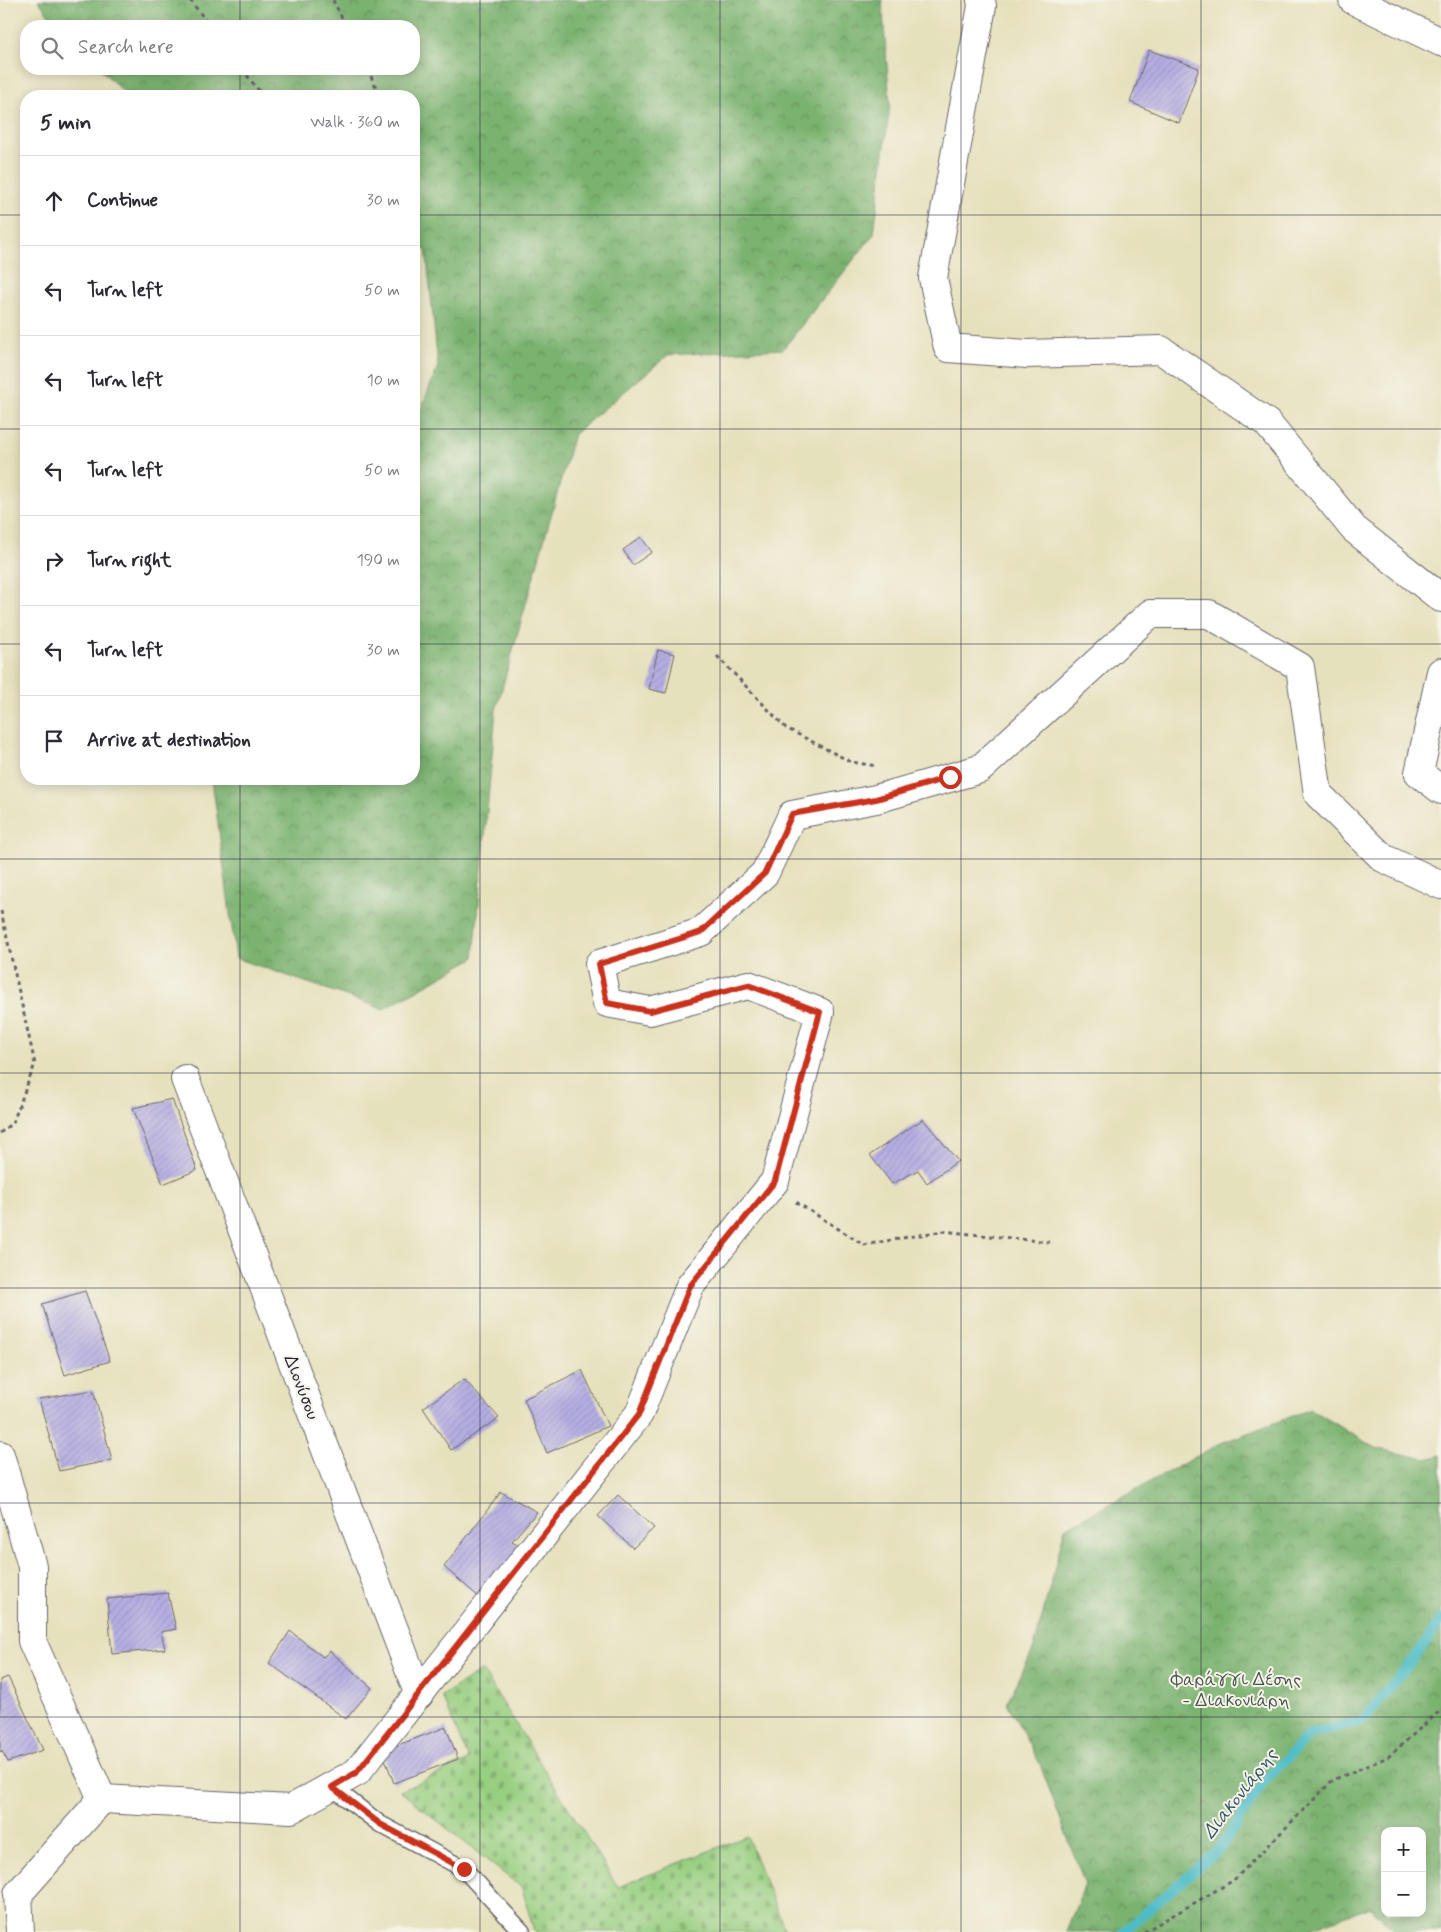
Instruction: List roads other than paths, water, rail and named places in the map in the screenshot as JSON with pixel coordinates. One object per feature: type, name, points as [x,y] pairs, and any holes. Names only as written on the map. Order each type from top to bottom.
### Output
[{"type":"street","points":[[981,0],[982,6],[933,278],[948,348],[1027,354],[1161,350],[1267,423],[1354,529],[1441,598]]},
{"type":"street","points":[[1353,0],[1441,42]]},
{"type":"street","points":[[102,1799],[291,1809],[357,1772],[639,1414],[690,1286],[775,1181],[820,1012],[748,985],[650,1011],[607,1003],[599,964],[701,932],[765,873],[792,814],[876,799],[980,769],[1150,614],[1209,614],[1300,666],[1318,794],[1383,858],[1441,885]]},
{"type":"street","points":[[1441,672],[1419,774],[1441,790]]},
{"type":"street","name":"Διονύσου","points":[[184,1079],[419,1695]]},
{"type":"street","points":[[0,1455],[32,1566],[32,1640],[102,1799]]},
{"type":"street","points":[[20,1932],[18,1894],[102,1799]]},
{"type":"lane","points":[[332,1787],[380,1824],[464,1869],[522,1932]]},
{"type":"waterway","name":"Διακονιάρης","points":[[1123,1932],[1220,1848],[1266,1780],[1310,1734],[1364,1720],[1427,1641],[1441,1619]]},
{"type":"park label","name":"Φαράγγι Δέσης - Διακονιάρη","points":[[1236,1689]]}]
